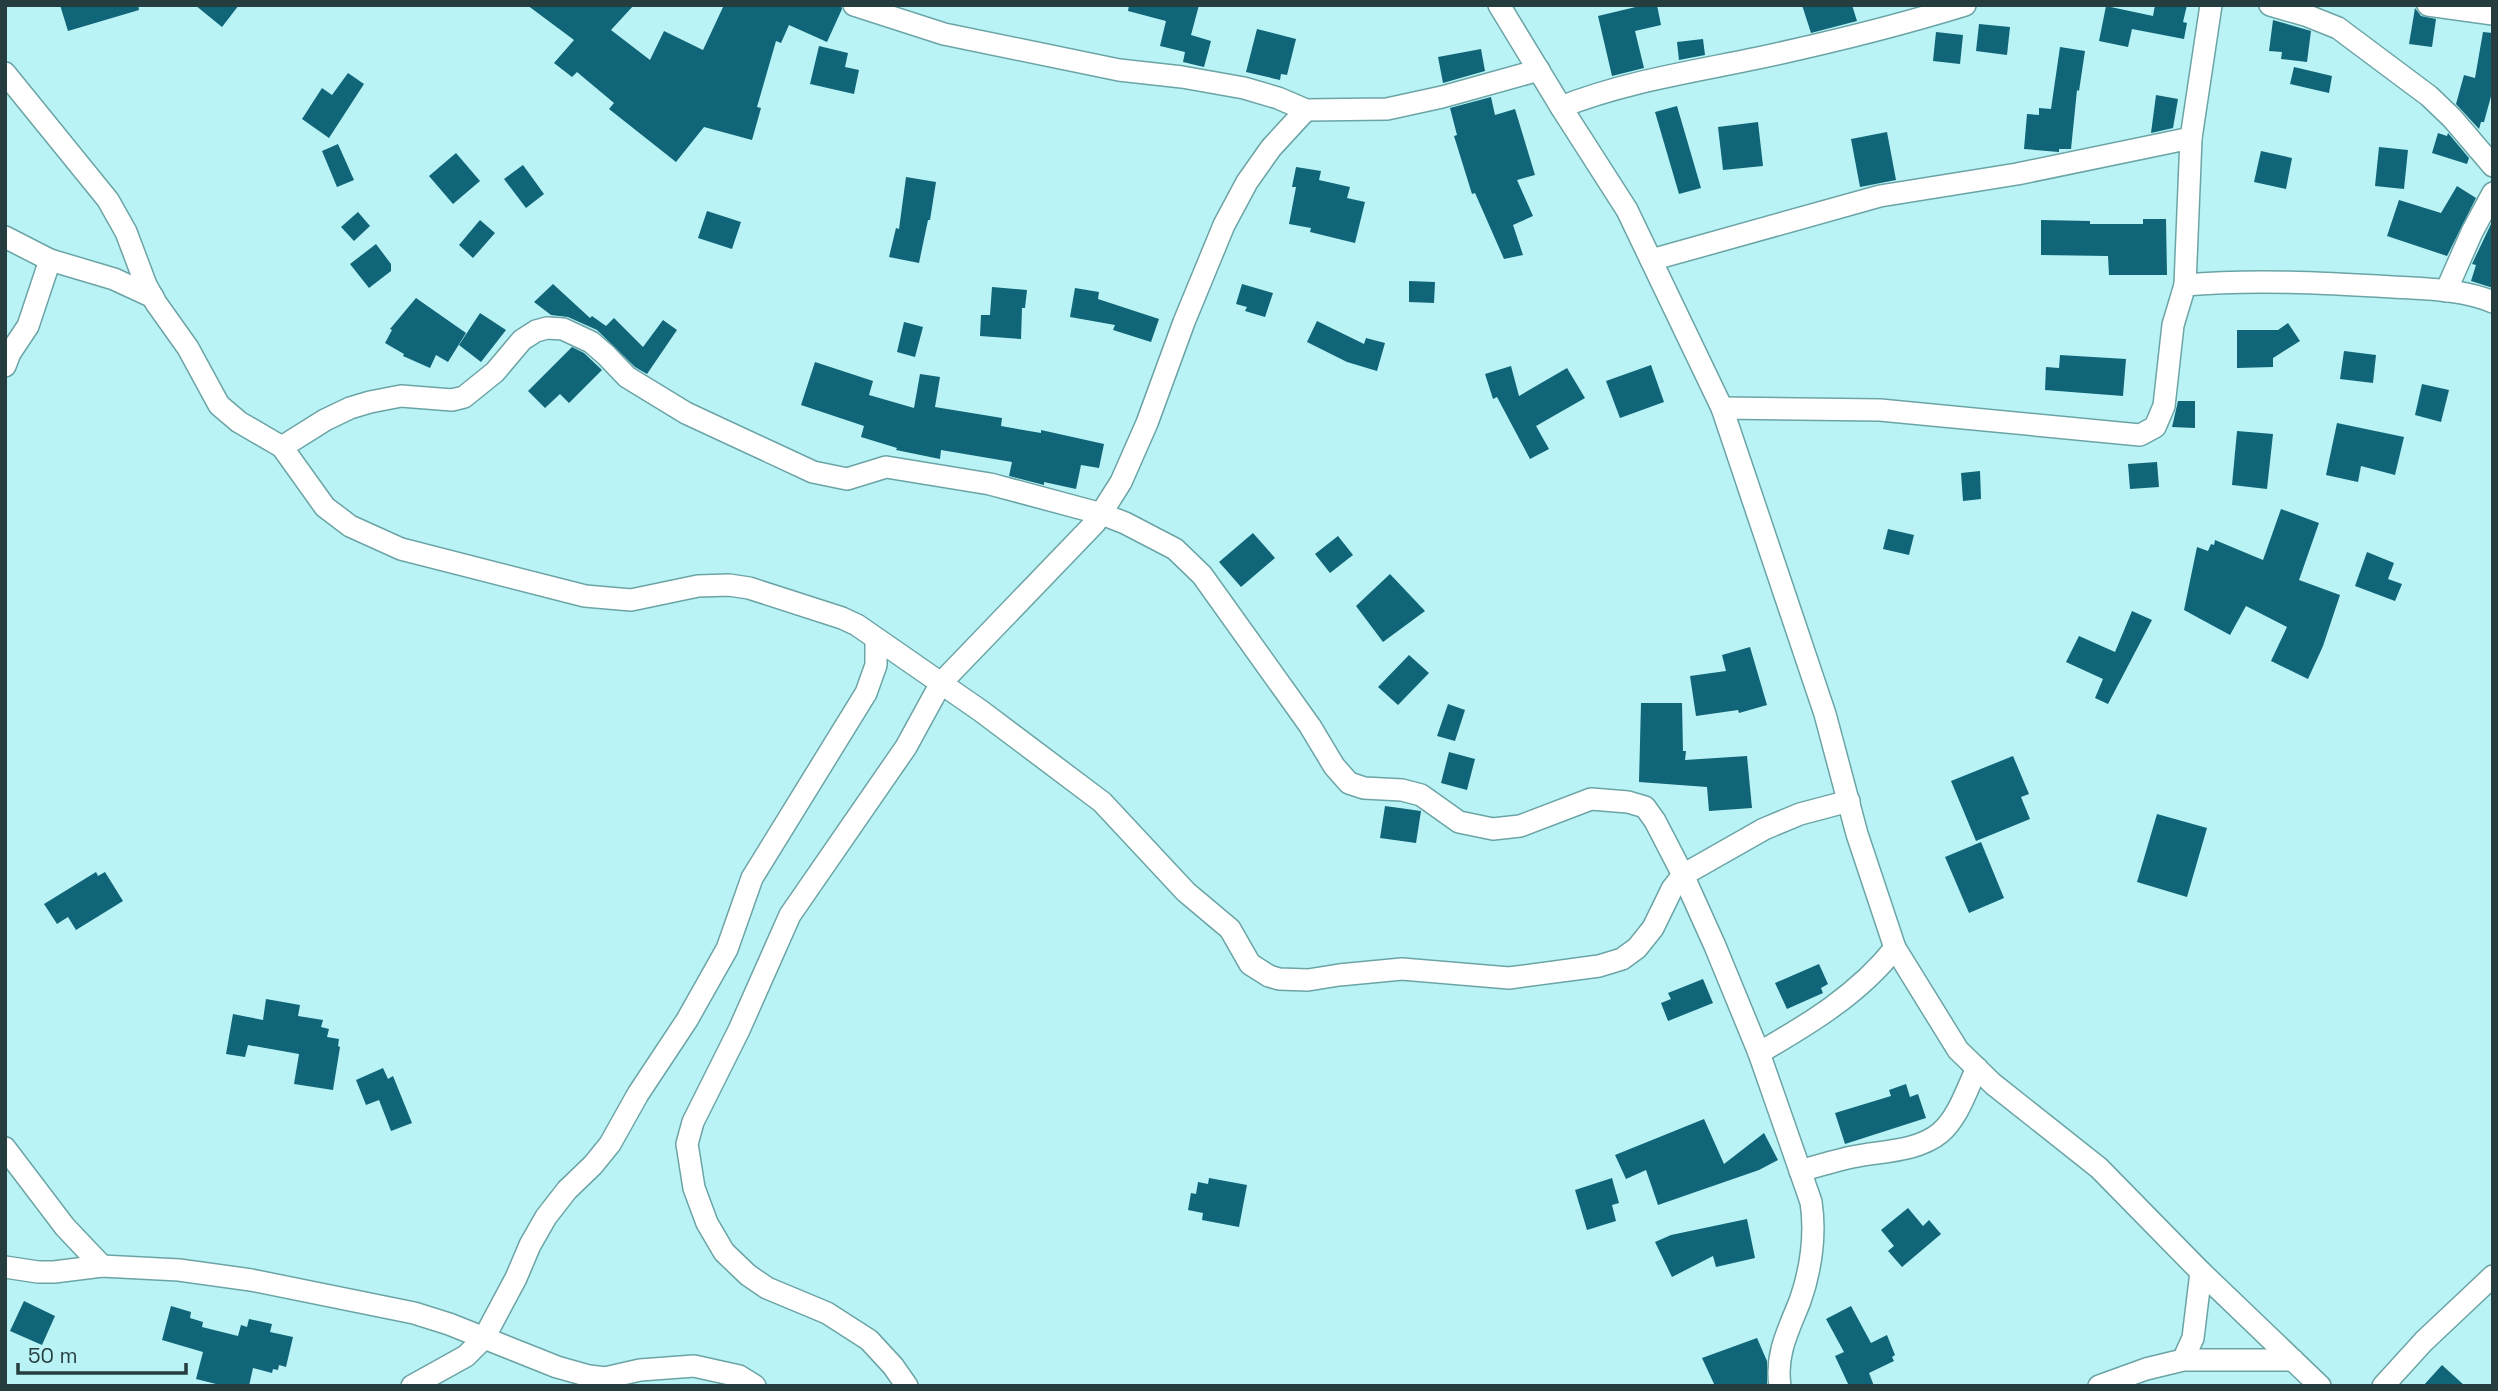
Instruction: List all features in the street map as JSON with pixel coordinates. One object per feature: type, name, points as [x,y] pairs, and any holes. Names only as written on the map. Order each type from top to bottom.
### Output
[{"type":"street","points":[[854,5],[944,34],[1119,70],[1244,88],[1306,110],[1387,109],[1539,70]]},
{"type":"street","points":[[1499,5],[1628,210],[1722,408],[1825,714],[1857,834],[1895,947],[1958,1049],[1993,1084],[2099,1168],[2201,1272],[2320,1386]]},
{"type":"street","points":[[1561,107],[1639,82],[1885,29],[1965,5]]},
{"type":"street","points":[[1722,408],[1880,410],[2140,435],[2155,427],[2164,406],[2173,326],[2185,285],[2191,138],[2211,5]]},
{"type":"street","points":[[2270,5],[2338,28],[2429,96],[2452,118],[2493,166]]},
{"type":"street","points":[[2428,5],[2493,14]]},
{"type":"street","points":[[5,73],[108,200],[126,232],[153,297],[188,348],[219,405],[239,422],[282,447],[333,514],[350,526],[401,549],[598,598],[640,598],[698,586],[729,585],[749,588],[857,625],[941,683],[1102,802],[1186,892],[1230,929],[1250,964],[1263,973],[1279,979],[1308,980],[1402,969],[1509,978],[1599,966],[1622,959],[1637,948],[1653,928],[1672,889],[1683,875],[1764,829],[1800,814],[1849,801]]},
{"type":"street","points":[[907,1386],[869,1339],[827,1313],[767,1288],[748,1275],[724,1252],[706,1223],[694,1188],[687,1144],[694,1122],[739,1030],[790,915],[906,747],[941,683],[1102,514],[1134,456],[1224,225],[1247,182],[1271,148],[1306,110]]},
{"type":"street","points":[[1651,260],[1880,196],[2017,174],[2191,138]]},
{"type":"street","points":[[2446,291],[2493,193]]},
{"type":"street","points":[[5,237],[50,260],[114,279],[153,297]]},
{"type":"street","points":[[5,366],[10,353],[28,326],[50,260]]},
{"type":"street","points":[[2185,285],[2234,281],[2446,291],[2493,302]]},
{"type":"street","points":[[282,447],[325,420],[370,402],[401,396],[452,400],[464,397],[495,372],[522,340],[547,328],[563,329],[591,342],[627,377],[685,413],[813,472],[852,479],[886,467],[990,484],[1102,514],[1175,549],[1202,575],[1310,726],[1334,766],[1349,783],[1364,788],[1402,790],[1421,795],[1459,822],[1493,829],[1520,826],[1591,799],[1635,803],[1646,807],[1683,875],[1759,1053],[1812,1210],[1812,1244],[1801,1298],[1778,1363],[1780,1386]]},
{"type":"street","points":[[412,1386],[466,1356],[484,1338],[546,1217],[610,1144],[720,963],[752,878],[866,693],[876,665],[876,639]]},
{"type":"street","points":[[1759,1053],[1818,1017],[1855,989],[1880,968],[1895,947]]},
{"type":"street","points":[[1800,1171],[1850,1157],[1907,1148],[1939,1134],[1949,1123],[1977,1068]]},
{"type":"street","points":[[5,1148],[65,1227],[102,1266]]},
{"type":"street","points":[[5,1267],[38,1272],[102,1266],[179,1270],[251,1280],[414,1313],[589,1377],[605,1378],[680,1365],[739,1376],[755,1386]]},
{"type":"street","points":[[2183,1360],[2193,1338],[2201,1272]]},
{"type":"street","points":[[2383,1386],[2424,1341],[2493,1276]]},
{"type":"street","points":[[2099,1386],[2146,1368],[2183,1360],[2292,1360]]},
{"type":"building","points":[[60,5],[138,5],[139,10],[68,31]]},
{"type":"building","points":[[195,5],[239,5],[222,27]]},
{"type":"building","points":[[527,5],[634,5],[611,30],[650,60],[664,31],[703,50],[724,5],[841,5],[842,9],[827,42],[789,25],[781,43],[776,41],[757,107],[761,108],[752,140],[704,127],[676,162],[609,109],[614,103],[577,72],[572,77],[554,63],[574,40]]},
{"type":"building","points":[[1129,5],[1199,5],[1191,35],[1211,41],[1204,67],[1183,62],[1185,52],[1160,46],[1166,21],[1128,11]]},
{"type":"building","points":[[1644,5],[1657,5],[1661,25],[1635,31],[1644,68],[1612,76],[1598,16]]},
{"type":"building","points":[[1802,5],[1852,5],[1857,21],[1811,33]]},
{"type":"building","points":[[2155,5],[2187,5],[2183,22],[2187,23],[2184,39],[2132,29],[2128,47],[2099,41],[2106,6],[2153,16]]},
{"type":"building","points":[[2415,8],[2421,16],[2436,19],[2432,47],[2409,44]]},
{"type":"building","points":[[2273,20],[2311,31],[2307,62],[2281,59],[2282,52],[2269,51]]},
{"type":"building","points":[[1979,24],[2010,27],[2007,55],[1976,51]]},
{"type":"building","points":[[1257,29],[1296,39],[1287,75],[1281,74],[1280,80],[1246,72]]},
{"type":"building","points":[[1936,32],[1963,35],[1960,64],[1933,61]]},
{"type":"building","points":[[2483,32],[2493,33],[2493,89],[2484,122],[2481,122],[2479,129],[2456,104],[2464,75],[2475,78]]},
{"type":"building","points":[[1703,39],[1705,55],[1679,60],[1677,42]]},
{"type":"building","points":[[819,46],[848,53],[845,67],[859,70],[854,94],[810,84]]},
{"type":"building","points":[[2060,47],[2085,51],[2079,91],[2077,90],[2071,149],[2059,149],[2059,152],[2024,149],[2027,114],[2039,115],[2039,108],[2051,109]]},
{"type":"building","points":[[1481,49],[1485,71],[1443,83],[1438,57]]},
{"type":"building","points":[[2294,67],[2332,76],[2329,93],[2290,84]]},
{"type":"building","points":[[348,73],[364,84],[329,138],[302,119],[322,88],[332,95]]},
{"type":"building","points":[[2156,95],[2178,99],[2173,128],[2151,133]]},
{"type":"building","points":[[1491,97],[1495,115],[1515,109],[1535,175],[1517,180],[1533,216],[1513,225],[1523,255],[1504,259],[1475,193],[1472,194],[1454,136],[1457,135],[1450,108]]},
{"type":"building","points":[[1677,106],[1701,188],[1679,194],[1655,112]]},
{"type":"building","points":[[1758,122],[1763,166],[1723,170],[1718,127]]},
{"type":"building","points":[[1887,132],[1896,180],[1860,187],[1851,139]]},
{"type":"building","points":[[2438,133],[2447,136],[2448,133],[2469,158],[2467,164],[2432,153]]},
{"type":"building","points":[[338,144],[354,180],[337,187],[322,151]]},
{"type":"building","points":[[2379,147],[2408,150],[2404,189],[2375,186]]},
{"type":"building","points":[[2261,151],[2292,158],[2286,189],[2254,182]]},
{"type":"building","points":[[456,153],[480,181],[453,204],[429,176]]},
{"type":"building","points":[[523,165],[544,194],[526,208],[504,179]]},
{"type":"building","points":[[1296,167],[1321,171],[1319,180],[1350,187],[1347,198],[1365,202],[1355,243],[1310,232],[1311,228],[1289,224],[1296,187],[1292,187]]},
{"type":"building","points":[[906,177],[936,182],[919,263],[889,257],[896,228],[899,229]]},
{"type":"building","points":[[2457,186],[2476,198],[2447,256],[2387,236],[2399,200],[2441,213]]},
{"type":"building","points":[[707,211],[741,222],[732,249],[698,238]]},
{"type":"building","points":[[358,212],[370,226],[354,241],[341,227]]},
{"type":"building","points":[[2143,219],[2166,219],[2167,275],[2109,275],[2108,256],[2041,255],[2041,220],[2143,224]]},
{"type":"building","points":[[480,220],[495,233],[473,258],[459,245]]},
{"type":"building","points":[[2491,224],[2493,288],[2471,281],[2476,265],[2472,264]]},
{"type":"building","points":[[376,244],[391,264],[391,271],[369,288],[350,264]]},
{"type":"building","points":[[1409,281],[1435,282],[1434,303],[1409,302]]},
{"type":"building","points":[[553,284],[590,318],[592,316],[606,326],[614,318],[643,347],[663,320],[677,330],[647,374],[635,367],[597,330],[568,317],[551,315],[534,302]]},
{"type":"building","points":[[1242,284],[1273,293],[1265,317],[1245,311],[1247,307],[1236,304]]},
{"type":"building","points":[[992,287],[1027,290],[1025,308],[1022,308],[1021,339],[980,336],[981,315],[990,315]]},
{"type":"building","points":[[1075,288],[1099,292],[1098,299],[1159,319],[1151,342],[1113,330],[1115,325],[1070,317]]},
{"type":"building","points":[[416,298],[466,333],[448,362],[436,355],[430,368],[403,356],[404,354],[385,343],[392,330],[390,329]]},
{"type":"building","points":[[480,313],[506,330],[481,362],[459,345]]},
{"type":"building","points":[[1317,321],[1364,344],[1366,338],[1385,343],[1377,371],[1347,362],[1307,342]]},
{"type":"building","points":[[904,322],[923,327],[915,357],[897,352]]},
{"type":"building","points":[[2288,323],[2300,341],[2273,358],[2273,367],[2237,368],[2237,330],[2278,330]]},
{"type":"building","points":[[572,347],[584,353],[602,370],[569,403],[560,394],[545,408],[528,391]]},
{"type":"building","points":[[2344,351],[2376,355],[2373,383],[2340,379]]},
{"type":"building","points":[[2060,355],[2126,359],[2123,396],[2045,390],[2046,367],[2059,368]]},
{"type":"building","points":[[815,362],[873,381],[869,395],[914,408],[920,374],[940,377],[935,407],[1002,418],[1001,426],[1041,433],[1041,430],[1104,444],[1099,468],[1081,465],[1076,489],[1044,482],[1044,485],[1009,476],[1012,462],[941,450],[940,459],[896,450],[897,448],[861,437],[864,426],[801,405]]},
{"type":"building","points":[[1651,365],[1664,402],[1620,418],[1606,381]]},
{"type":"building","points":[[1511,366],[1519,396],[1567,368],[1585,398],[1536,426],[1549,449],[1530,459],[1497,397],[1493,399],[1485,374]]},
{"type":"building","points":[[2422,384],[2449,390],[2441,422],[2415,415]]},
{"type":"building","points":[[2178,401],[2195,401],[2195,428],[2172,427]]},
{"type":"building","points":[[2337,423],[2404,437],[2395,475],[2361,466],[2358,482],[2326,475]]},
{"type":"building","points":[[2237,431],[2273,434],[2267,489],[2232,485]]},
{"type":"building","points":[[2157,462],[2159,487],[2130,489],[2128,464]]},
{"type":"building","points":[[1980,471],[1981,499],[1963,501],[1961,473]]},
{"type":"building","points":[[2281,509],[2319,523],[2299,580],[2340,595],[2323,646],[2308,679],[2271,661],[2287,627],[2246,606],[2230,635],[2184,610],[2197,547],[2208,551],[2215,540],[2263,560]]},
{"type":"building","points":[[1888,529],[1914,535],[1909,555],[1883,549]]},
{"type":"building","points":[[1253,533],[1275,558],[1241,587],[1219,562]]},
{"type":"building","points":[[1338,536],[1353,555],[1330,573],[1315,554]]},
{"type":"building","points":[[2367,552],[2394,563],[2388,579],[2402,584],[2395,601],[2355,586]]},
{"type":"building","points":[[1390,574],[1425,611],[1383,642],[1356,606]]},
{"type":"building","points":[[2132,611],[2152,620],[2108,704],[2095,698],[2103,679],[2066,662],[2079,636],[2115,652]]},
{"type":"building","points":[[1750,647],[1767,705],[1739,713],[1738,710],[1696,716],[1690,676],[1726,671],[1722,655]]},
{"type":"building","points":[[1409,655],[1429,673],[1398,705],[1378,687]]},
{"type":"building","points":[[1641,703],[1682,703],[1685,760],[1747,756],[1752,808],[1709,811],[1707,787],[1639,782]]},
{"type":"building","points":[[1448,704],[1465,710],[1455,741],[1437,736]]},
{"type":"building","points":[[1449,752],[1475,759],[1467,790],[1441,783]]},
{"type":"building","points":[[2013,756],[2029,794],[2021,797],[2030,819],[1976,841],[1951,781]]},
{"type":"building","points":[[1385,806],[1421,811],[1416,843],[1380,838]]},
{"type":"building","points":[[2157,814],[2207,828],[2187,897],[2137,882]]},
{"type":"building","points":[[1981,842],[2004,898],[1969,913],[1945,857]]},
{"type":"building","points":[[96,872],[98,876],[105,872],[123,901],[76,930],[68,917],[57,924],[44,904]]},
{"type":"building","points":[[1819,964],[1828,984],[1821,988],[1823,993],[1787,1009],[1775,983]]},
{"type":"building","points":[[1703,979],[1713,1003],[1668,1021],[1661,1003],[1671,999],[1668,993]]},
{"type":"building","points":[[266,999],[300,1005],[298,1016],[323,1020],[321,1027],[329,1029],[327,1037],[339,1039],[333,1090],[294,1084],[299,1054],[248,1045],[245,1057],[226,1054],[233,1014],[263,1020]]},
{"type":"building","points":[[383,1068],[388,1079],[393,1076],[412,1123],[391,1131],[379,1100],[366,1105],[356,1080]]},
{"type":"building","points":[[1906,1084],[1910,1097],[1918,1094],[1926,1118],[1845,1144],[1835,1113],[1891,1096],[1889,1090]]},
{"type":"building","points":[[1704,1119],[1724,1164],[1764,1133],[1778,1160],[1759,1170],[1658,1205],[1646,1170],[1626,1179],[1615,1155]]},
{"type":"building","points":[[1209,1178],[1247,1185],[1239,1227],[1202,1220],[1203,1213],[1188,1210],[1191,1193],[1196,1194],[1198,1182],[1208,1184]]},
{"type":"building","points":[[1612,1178],[1619,1203],[1612,1205],[1616,1221],[1587,1230],[1575,1190]]},
{"type":"building","points":[[1908,1208],[1923,1226],[1929,1220],[1941,1234],[1902,1267],[1888,1251],[1894,1246],[1881,1230]]},
{"type":"building","points":[[1747,1219],[1755,1258],[1716,1267],[1713,1256],[1672,1277],[1655,1242],[1671,1235]]},
{"type":"building","points":[[24,1301],[55,1316],[42,1345],[10,1331]]},
{"type":"building","points":[[171,1306],[191,1312],[190,1318],[203,1322],[202,1327],[238,1336],[241,1325],[247,1327],[249,1319],[272,1324],[270,1332],[293,1337],[286,1367],[279,1365],[278,1370],[273,1369],[272,1373],[253,1368],[249,1386],[224,1386],[196,1379],[203,1352],[162,1340]]},
{"type":"building","points":[[1851,1306],[1871,1343],[1887,1335],[1895,1355],[1892,1357],[1894,1361],[1869,1373],[1874,1386],[1849,1386],[1835,1356],[1844,1352],[1826,1319]]},
{"type":"building","points":[[1757,1338],[1767,1361],[1767,1386],[1715,1386],[1702,1358]]},
{"type":"building","points":[[2442,1365],[2465,1386],[2423,1386]]}]
